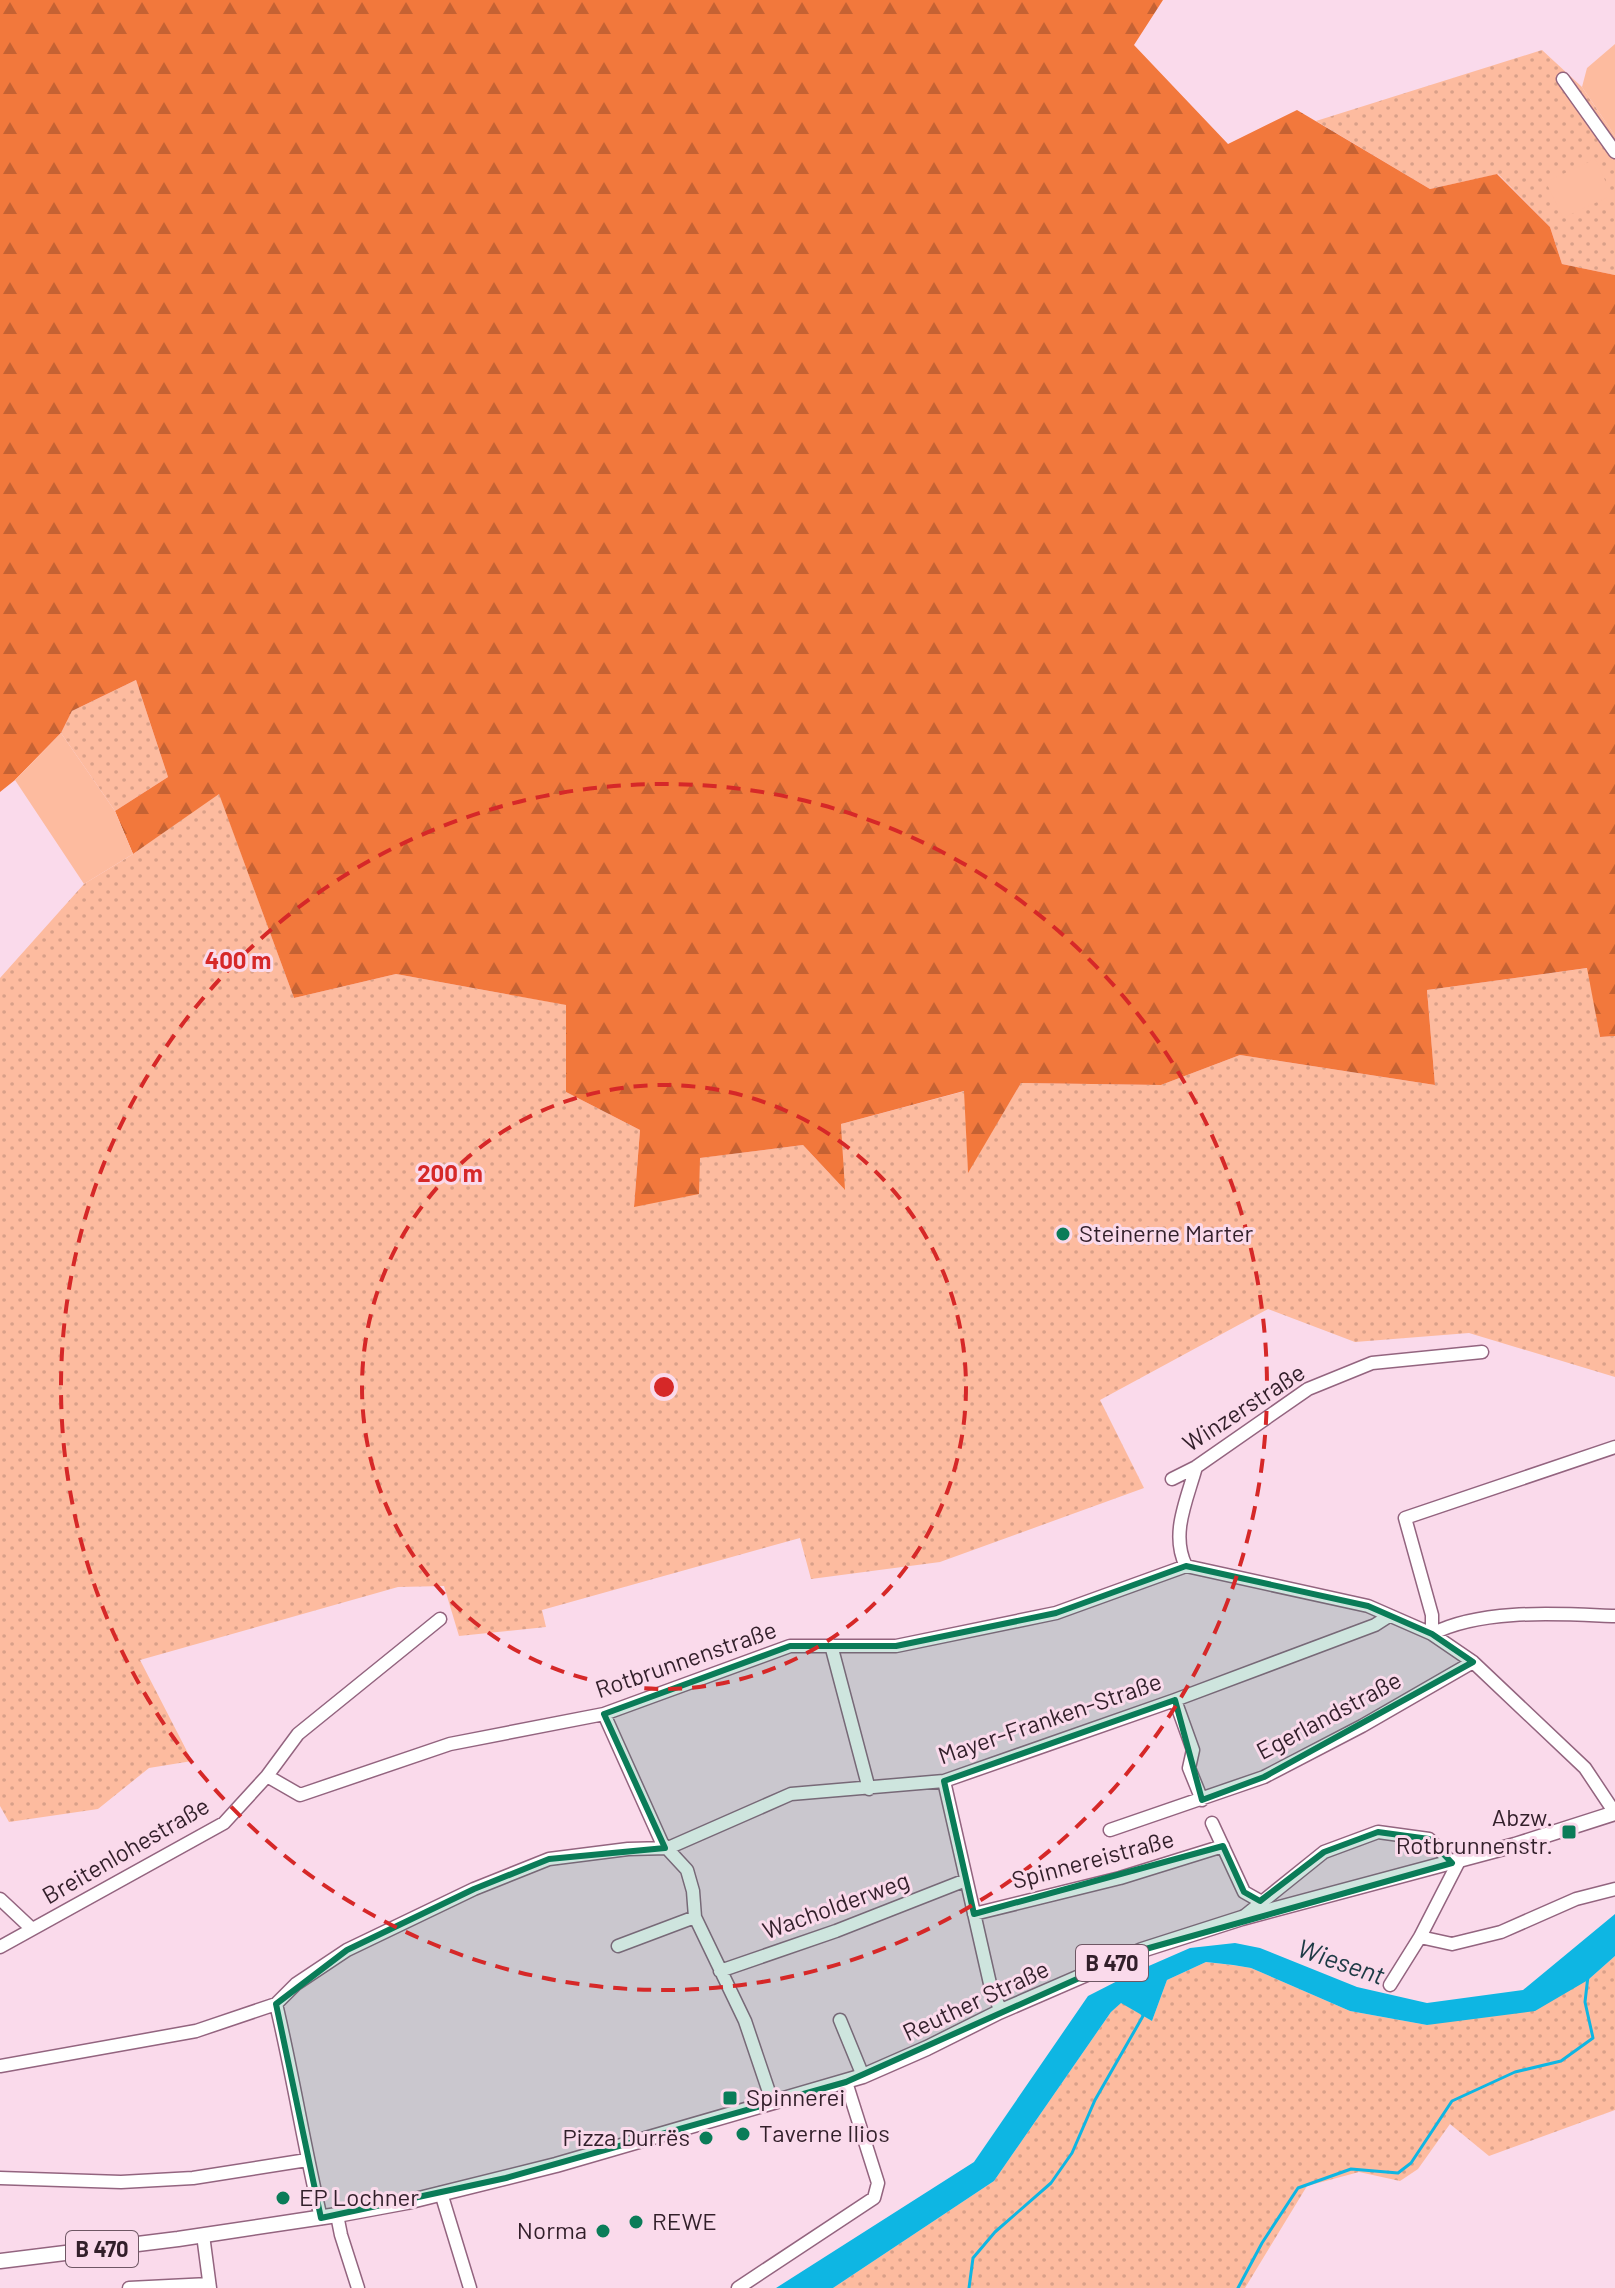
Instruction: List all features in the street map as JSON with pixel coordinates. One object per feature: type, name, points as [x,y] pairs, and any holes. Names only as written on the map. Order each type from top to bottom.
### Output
[{"type":"main road","name":"Reuther Straße","points":[[772,2101],[863,2076],[1001,2011],[1142,1950],[1242,1918],[1455,1862],[1615,1813]]},
{"type":"main road","name":"B 470","points":[[0,2261],[337,2215],[556,2165],[772,2101]]},
{"type":"street","points":[[1563,79],[1615,152]]},
{"type":"street","name":"Winzerstraße","points":[[1172,1479],[1196,1467],[1308,1389],[1333,1378],[1372,1363],[1482,1352]]},
{"type":"street","points":[[1432,1634],[1432,1615],[1405,1518],[1615,1447]]},
{"type":"street","points":[[1196,1467],[1179,1525],[1179,1551],[1186,1566],[1368,1606],[1432,1634],[1473,1662],[1585,1768],[1615,1813]]},
{"type":"street","name":"Rotbrunnenstraße","points":[[267,1776],[300,1795],[450,1744],[604,1714],[790,1646],[896,1646],[1056,1613],[1186,1566]]},
{"type":"street","points":[[1432,1634],[1450,1625],[1532,1613],[1615,1616]]},
{"type":"street","name":"Mayer-Franken-Straße","points":[[0,2066],[196,2031],[276,2004],[296,1984],[347,1950],[474,1889],[549,1859],[628,1849],[668,1848],[791,1794],[944,1781],[1175,1700],[1375,1625],[1389,1616]]},
{"type":"street","name":"Breitenlohestraße","points":[[0,1947],[224,1823],[267,1776],[298,1734],[440,1619]]},
{"type":"street","points":[[831,1645],[869,1789]]},
{"type":"street","name":"Egerlandstraße","points":[[1110,1830],[1264,1777],[1362,1726],[1473,1662]]},
{"type":"street","points":[[1175,1700],[1193,1750],[1189,1768],[1202,1800]]},
{"type":"street","points":[[604,1714],[662,1843],[687,1870],[695,1917],[745,2021],[772,2101]]},
{"type":"street","points":[[944,1781],[991,1988],[1001,2011]]},
{"type":"street","points":[[1212,1823],[1244,1892],[1260,1901]]},
{"type":"street","name":"Reuther Straße","points":[[1242,1918],[1324,1852],[1378,1832],[1429,1839],[1455,1862]]},
{"type":"street","name":"Spinnereistraße","points":[[974,1914],[1120,1878],[1223,1846]]},
{"type":"street","points":[[1390,1985],[1420,1937],[1455,1862]]},
{"type":"street","name":"Wacholderweg","points":[[720,1971],[836,1931],[966,1880]]},
{"type":"street","points":[[1420,1937],[1452,1944],[1501,1932],[1576,1899],[1615,1889]]},
{"type":"street","points":[[0,1899],[32,1929]]},
{"type":"street","points":[[618,1946],[695,1917]]},
{"type":"street","points":[[276,2004],[321,2218]]},
{"type":"street","points":[[840,2020],[863,2076]]},
{"type":"street","points":[[738,2288],[874,2198],[878,2183],[846,2082]]},
{"type":"street","points":[[0,2178],[121,2182],[193,2178],[307,2160]]},
{"type":"street","points":[[441,2193],[470,2288]]},
{"type":"street","points":[[337,2215],[358,2288]]},
{"type":"street","points":[[129,2288],[210,2286],[203,2235]]},
{"type":"highlighted area","points":[[1186,1566],[1368,1606],[1432,1634],[1473,1662],[1264,1777],[1202,1800],[1175,1700],[944,1781],[974,1914],[1223,1846],[1244,1892],[1260,1901],[1324,1852],[1378,1832],[1429,1839],[1452,1863],[1142,1950],[846,2082],[506,2178],[321,2218],[276,2004],[347,1950],[474,1889],[549,1859],[665,1848],[604,1714],[790,1646],[896,1646],[1056,1613]]},
{"type":"shaded area","points":[[1615,44],[1615,136],[1582,87],[1587,68]]},
{"type":"shaded area","points":[[1542,50],[1582,87],[1615,136],[1615,275],[1562,264],[1550,227],[1498,174],[1430,189],[1316,121]]},
{"type":"shaded area","points":[[1595,159],[1612,195],[1563,218],[1546,182]]},
{"type":"shaded area","points":[[136,680],[168,777],[115,811],[61,733],[72,711]]},
{"type":"shaded area","points":[[61,733],[115,811],[133,854],[84,884],[15,780]]},
{"type":"shaded area","points":[[219,793],[294,998],[396,974],[567,1005],[566,1092],[640,1130],[634,1206],[699,1158],[803,1145],[844,1189],[841,1124],[965,1091],[968,1171],[1021,1083],[1161,1085],[1240,1055],[1435,1085],[1427,990],[1588,968],[1600,1037],[1615,1036],[1615,1377],[1469,1333],[1355,1342],[1268,1309],[1100,1400],[1144,1488],[940,1562],[811,1579],[800,1538],[542,1610],[546,1627],[459,1636],[444,1586],[398,1587],[140,1660],[192,1761],[149,1768],[98,1809],[9,1822],[0,1806],[0,978],[84,884],[133,854]]},
{"type":"shaded area","points":[[1615,1956],[1615,2110],[1489,2156],[1450,2124],[1418,2169],[1400,2181],[1359,2172],[1307,2186],[1245,2288],[833,2288],[994,2181],[1121,2002],[1152,2021],[1167,1980],[1206,1962],[1251,1968],[1350,2011],[1427,2025],[1588,1980]]},
{"type":"green space","points":[[0,0],[1163,0],[1134,45],[1228,144],[1297,110],[1430,189],[1497,174],[1550,227],[1562,264],[1615,275],[1615,1036],[1600,1037],[1587,968],[1427,990],[1435,1085],[1240,1055],[1161,1085],[1021,1083],[968,1173],[964,1091],[841,1124],[845,1190],[803,1145],[700,1158],[699,1194],[634,1207],[640,1130],[566,1092],[566,1005],[396,974],[294,998],[219,794],[133,854],[115,811],[168,777],[136,680],[72,711],[61,733],[0,792]]},
{"type":"water","points":[[1615,1914],[1615,1956],[1588,1980],[1535,2011],[1427,2025],[1350,2011],[1251,1968],[1206,1962],[1167,1980],[1152,2021],[1121,2003],[1111,2012],[994,2181],[833,2288],[776,2288],[974,2162],[1088,1996],[1135,1972],[1190,1948],[1235,1943],[1260,1948],[1357,1987],[1427,2003],[1523,1990]]},
{"type":"waterway","points":[[1238,2288],[1262,2243],[1298,2188],[1351,2169],[1398,2173],[1411,2163],[1452,2101],[1515,2072],[1561,2061],[1593,2038],[1585,2002],[1588,1976]]},
{"type":"waterway","name":"Wiesent","points":[[969,2288],[973,2258],[995,2232],[1051,2183],[1072,2153],[1095,2100],[1142,2013]]},
{"type":"place","name":"Steinerne Marter","points":[[1063,1234]]},
{"type":"place","name":"Abzw. Rotbrunnenstr.","points":[[1569,1832]]},
{"type":"place","name":"Spinnerei","points":[[730,2098]]},
{"type":"place","name":"Taverne Ilios","points":[[743,2134]]},
{"type":"place","name":"Pizza Durrës","points":[[706,2138]]},
{"type":"place","name":"EP Lochner","points":[[283,2198]]},
{"type":"place","name":"REWE","points":[[636,2222]]},
{"type":"place","name":"Norma","points":[[603,2231]]}]
